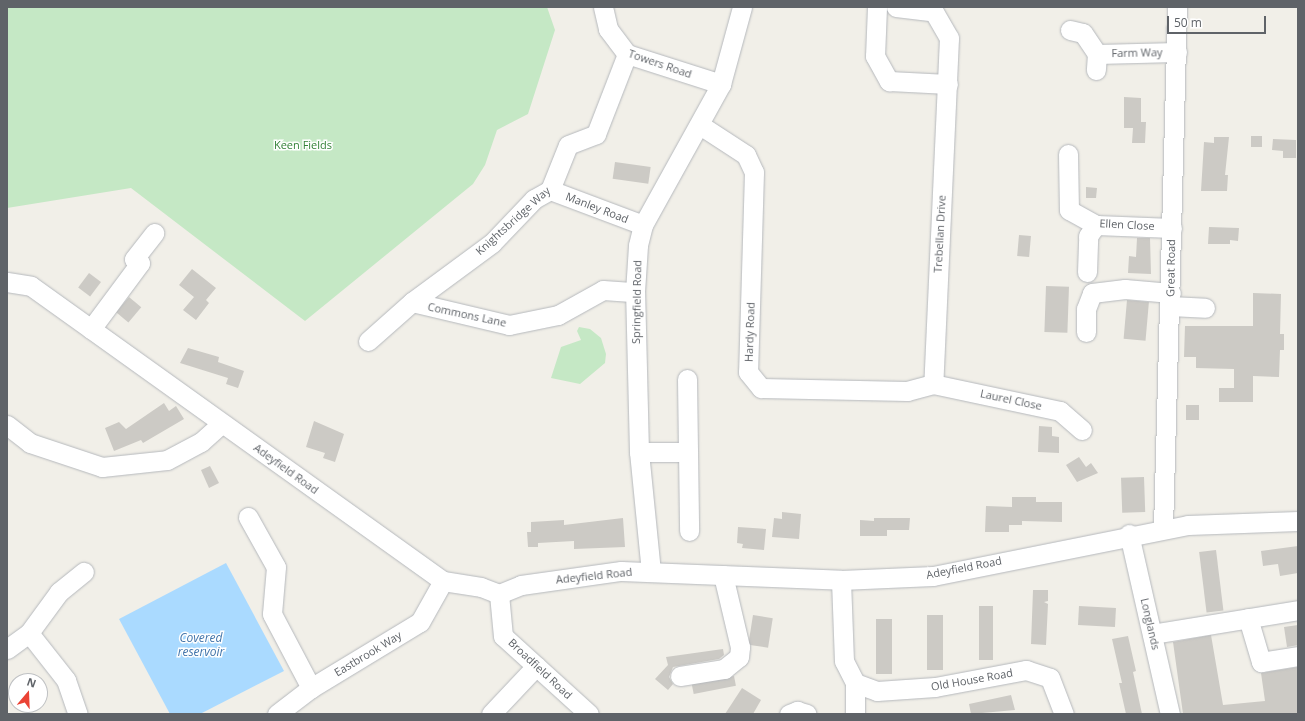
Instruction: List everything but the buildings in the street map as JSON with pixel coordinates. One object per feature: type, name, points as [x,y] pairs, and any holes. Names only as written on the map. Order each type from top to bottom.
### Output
[{"type":"street","name":"Towers Road","points":[[603,7],[608,29],[627,54],[721,84]]},
{"type":"street","name":"Springfield Road","points":[[651,572],[639,452],[634,292],[638,245],[643,225],[700,125],[721,84],[742,7]]},
{"type":"street","points":[[877,7],[875,56],[889,81],[948,84]]},
{"type":"street","name":"Trebellan Drive","points":[[896,7],[934,12],[949,38],[933,384]]},
{"type":"street","name":"Great Road","points":[[1163,528],[1177,52],[1177,7]]},
{"type":"street","name":"Farm Way","points":[[1070,30],[1083,33],[1097,62],[1177,52]]},
{"type":"street","name":"Knightsbridge Way","points":[[368,341],[412,302],[492,243],[534,199],[550,190],[568,145],[596,134],[627,54]]},
{"type":"street","name":"Hardy Road","points":[[700,125],[746,155],[754,172],[748,372],[761,388],[907,392],[933,384]]},
{"type":"street","name":"Ellen Close","points":[[1068,154],[1069,210],[1096,225],[1172,228]]},
{"type":"street","name":"Manley Road","points":[[550,190],[643,225]]},
{"type":"street","points":[[1087,272],[1088,236],[1096,225]]},
{"type":"street","points":[[91,330],[140,263],[134,259],[154,233]]},
{"type":"street","name":"Adeyfield Road","points":[[7,282],[30,286],[443,581],[482,587],[499,594],[521,585],[621,572],[841,580],[933,576],[1163,528],[1196,524],[1298,520]]},
{"type":"street","points":[[1086,332],[1086,309],[1092,292],[1125,289],[1205,308]]},
{"type":"street","name":"Commons Lane","points":[[412,302],[509,325],[558,315],[603,290],[634,292]]},
{"type":"street","points":[[687,379],[689,531]]},
{"type":"street","name":"Laurel Close","points":[[933,384],[1060,411],[1082,430]]},
{"type":"street","points":[[7,426],[30,443],[102,467],[160,461],[201,442],[222,423]]},
{"type":"street","points":[[7,444],[30,443]]},
{"type":"street","points":[[639,452],[688,452]]},
{"type":"street","points":[[248,517],[276,567],[272,614],[311,688]]},
{"type":"street","name":"Longlands","points":[[1129,534],[1170,714]]},
{"type":"street","points":[[7,649],[29,633],[59,592],[84,572]]},
{"type":"street","points":[[680,676],[724,669],[739,657],[740,647],[723,575]]},
{"type":"street","points":[[841,580],[844,661],[855,683],[855,714]]},
{"type":"street","name":"Eastbrook Way","points":[[278,714],[311,688],[420,622],[443,581]]},
{"type":"street","name":"Broadfield Road","points":[[499,594],[503,636],[589,714]]},
{"type":"street","points":[[1152,634],[1298,610]]},
{"type":"street","points":[[1248,618],[1261,662],[1298,656]]},
{"type":"street","points":[[29,633],[66,680],[78,714]]},
{"type":"street","points":[[492,714],[536,666]]},
{"type":"street","name":"Old House Road","points":[[855,683],[877,690],[935,687],[1026,670],[1050,678],[1064,714]]},
{"type":"street","points":[[789,714],[797,712],[807,714]]},
{"type":"green space","name":"Keen Fields","points":[[7,7],[547,7],[555,30],[528,114],[497,130],[485,165],[473,184],[305,321],[131,188],[7,208]]},
{"type":"green space","points":[[579,327],[590,329],[601,338],[606,354],[605,363],[580,384],[551,378],[561,347],[581,340],[577,331]]},
{"type":"water","name":"Covered reservoir","points":[[226,563],[284,671],[200,714],[170,714],[119,619]]}]
